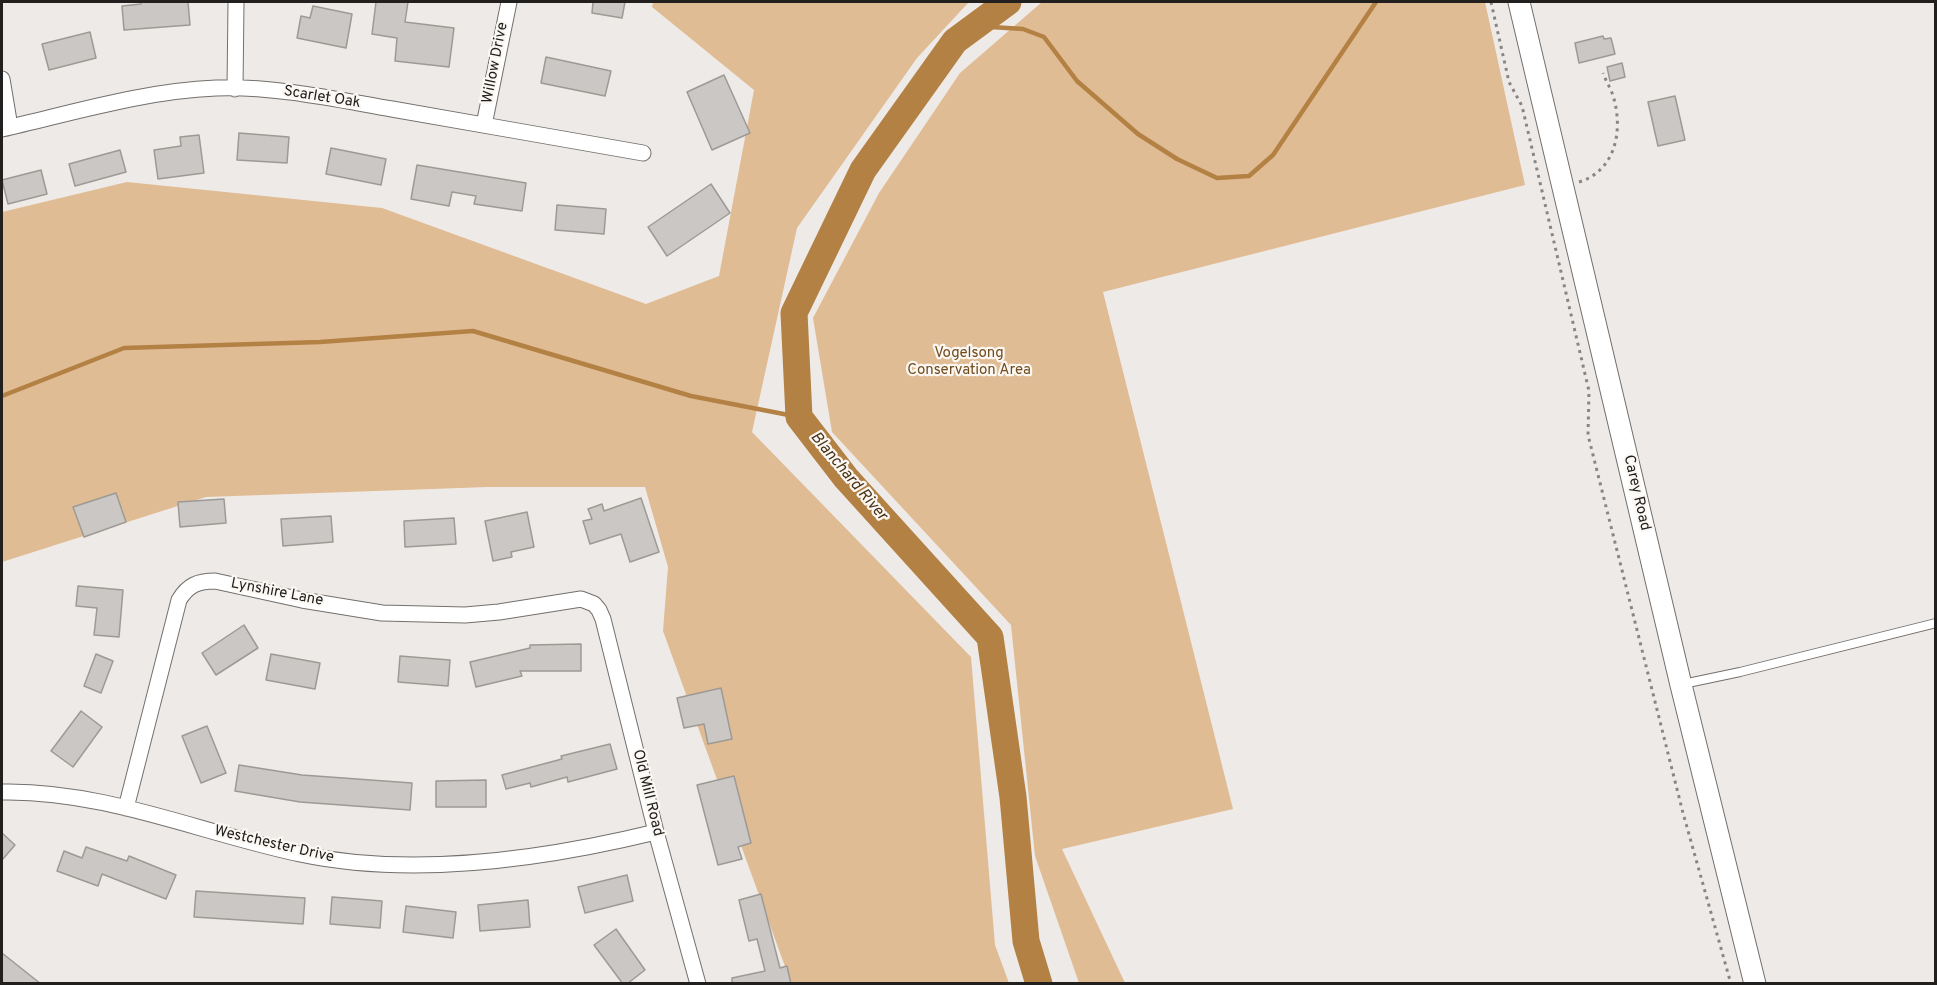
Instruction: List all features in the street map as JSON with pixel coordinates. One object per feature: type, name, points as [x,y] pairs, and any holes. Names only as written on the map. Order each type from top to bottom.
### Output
[{"type":"main road","name":"Carey Road","points":[[1519,2],[1681,685],[1755,984]]},
{"type":"street","points":[[235,89],[236,2]]},
{"type":"street","name":"Willow Drive","points":[[484,125],[508,2]]},
{"type":"street","points":[[2,79],[6,128]]},
{"type":"street","name":"Scarlet Oak","points":[[6,128],[117,102],[172,92],[216,88],[261,89],[316,96],[643,153]]},
{"type":"street","name":"Lynshire Lane","points":[[126,808],[176,610],[184,590],[194,584],[215,581],[302,600],[382,613],[465,615],[580,599],[594,604]]},
{"type":"street","name":"Old Mill Road","points":[[594,604],[603,619],[656,832],[698,984]]},
{"type":"street","name":"Westchester Drive","points":[[2,792],[46,793],[126,808],[248,842],[322,858],[355,862],[410,864],[499,860],[609,843],[656,832]]},
{"type":"lane","points":[[1681,685],[1935,622]]},
{"type":"path","points":[[1491,2],[1509,82],[1522,106],[1589,391],[1588,435],[1680,801],[1731,984]]},
{"type":"path","points":[[1563,187],[1592,178],[1607,161],[1615,146],[1617,120],[1614,98],[1603,73]]},
{"type":"green space","points":[[653,2],[969,2],[917,58],[797,228],[752,432],[971,657],[995,945],[1009,983],[791,983],[663,631],[668,567],[645,487],[488,487],[206,497],[2,562],[2,212],[127,182],[382,208],[646,304],[719,276],[754,90],[652,7]]},
{"type":"green space","name":"Vogelsong Conservation Area","points":[[1042,2],[1485,2],[1525,185],[1103,292],[1233,809],[1062,849],[1125,983],[1079,983],[1035,856],[1011,625],[832,432],[813,318],[879,193],[960,73]]},
{"type":"building","points":[[141,2],[188,2],[190,25],[124,30],[122,6],[141,4]]},
{"type":"building","points":[[376,2],[408,2],[405,22],[454,28],[449,67],[395,61],[397,38],[372,34]]},
{"type":"building","points":[[593,2],[625,2],[622,18],[592,13]]},
{"type":"building","points":[[313,6],[352,14],[346,48],[297,38],[301,16],[310,18]]},
{"type":"building","points":[[90,32],[96,58],[49,70],[42,44]]},
{"type":"building","points":[[1603,36],[1604,39],[1611,38],[1615,54],[1579,63],[1575,43]]},
{"type":"building","points":[[546,57],[611,71],[605,96],[541,83]]},
{"type":"building","points":[[1622,63],[1625,77],[1610,81],[1607,67]]},
{"type":"building","points":[[724,75],[750,133],[712,150],[687,92]]},
{"type":"building","points":[[1675,96],[1685,140],[1658,146],[1648,102]]},
{"type":"building","points":[[239,133],[289,137],[287,163],[237,160]]},
{"type":"building","points":[[199,135],[204,173],[158,179],[154,150],[181,146],[180,137]]},
{"type":"building","points":[[331,148],[386,159],[381,185],[326,174]]},
{"type":"building","points":[[120,150],[126,172],[75,186],[69,164]]},
{"type":"building","points":[[417,165],[526,183],[522,211],[474,204],[476,196],[452,192],[449,206],[411,199]]},
{"type":"building","points":[[41,170],[47,194],[8,204],[2,180]]},
{"type":"building","points":[[711,184],[730,213],[667,256],[648,227]]},
{"type":"building","points":[[557,205],[606,209],[604,234],[555,230]]},
{"type":"building","points":[[116,493],[126,522],[84,537],[73,507]]},
{"type":"building","points":[[641,498],[659,552],[630,562],[621,534],[590,544],[583,521],[592,519],[588,509],[602,504],[604,511]]},
{"type":"building","points":[[224,499],[226,523],[180,527],[178,502]]},
{"type":"building","points":[[527,512],[534,547],[511,552],[512,557],[493,561],[485,521]]},
{"type":"building","points":[[331,516],[333,542],[283,546],[281,519]]},
{"type":"building","points":[[454,518],[456,544],[405,547],[404,521]]},
{"type":"building","points":[[78,586],[123,590],[119,637],[94,635],[97,608],[76,606]]},
{"type":"building","points":[[244,625],[258,648],[216,675],[202,653]]},
{"type":"building","points":[[581,644],[581,671],[520,671],[522,676],[476,687],[470,662],[530,648],[530,645]]},
{"type":"building","points":[[96,654],[113,661],[101,693],[84,686]]},
{"type":"building","points":[[271,654],[320,663],[315,689],[266,680]]},
{"type":"building","points":[[400,656],[450,660],[448,686],[398,682]]},
{"type":"building","points":[[721,688],[732,739],[708,744],[704,724],[684,728],[677,698]]},
{"type":"building","points":[[81,711],[102,727],[73,767],[51,751]]},
{"type":"building","points":[[207,726],[226,773],[201,783],[182,736]]},
{"type":"building","points":[[610,744],[617,769],[568,782],[567,777],[531,787],[530,783],[506,789],[502,775],[562,759],[561,756]]},
{"type":"building","points":[[239,765],[302,775],[412,783],[410,810],[300,802],[235,791]]},
{"type":"building","points":[[734,776],[751,843],[738,847],[742,859],[718,865],[697,785]]},
{"type":"building","points":[[486,780],[486,807],[436,807],[436,781]]},
{"type":"building","points":[[2,833],[15,845],[2,860]]},
{"type":"building","points":[[86,847],[127,861],[129,856],[176,875],[166,899],[102,874],[98,886],[57,871],[64,851],[82,858]]},
{"type":"building","points":[[627,875],[633,901],[585,913],[578,887]]},
{"type":"building","points":[[196,891],[305,898],[303,924],[194,917]]},
{"type":"building","points":[[761,894],[780,968],[787,966],[791,984],[732,984],[732,978],[765,971],[757,939],[749,941],[739,900]]},
{"type":"building","points":[[332,897],[382,901],[380,928],[330,924]]},
{"type":"building","points":[[528,900],[530,927],[480,931],[478,905]]},
{"type":"building","points":[[406,906],[456,912],[453,938],[403,932]]},
{"type":"building","points":[[616,929],[645,970],[627,984],[623,984],[594,945]]},
{"type":"building","points":[[2,953],[41,984],[2,984]]},
{"type":"waterway","name":"Blanchard River","points":[[1008,2],[955,41],[863,170],[794,313],[799,417],[846,478],[990,637],[1013,797],[1026,941],[1039,984]]},
{"type":"waterway","points":[[975,26],[1023,29],[1044,37],[1077,81],[1138,134],[1177,159],[1217,178],[1249,176],[1273,155],[1376,2]]},
{"type":"waterway","points":[[2,396],[124,348],[320,342],[473,331],[691,396],[799,417]]}]
